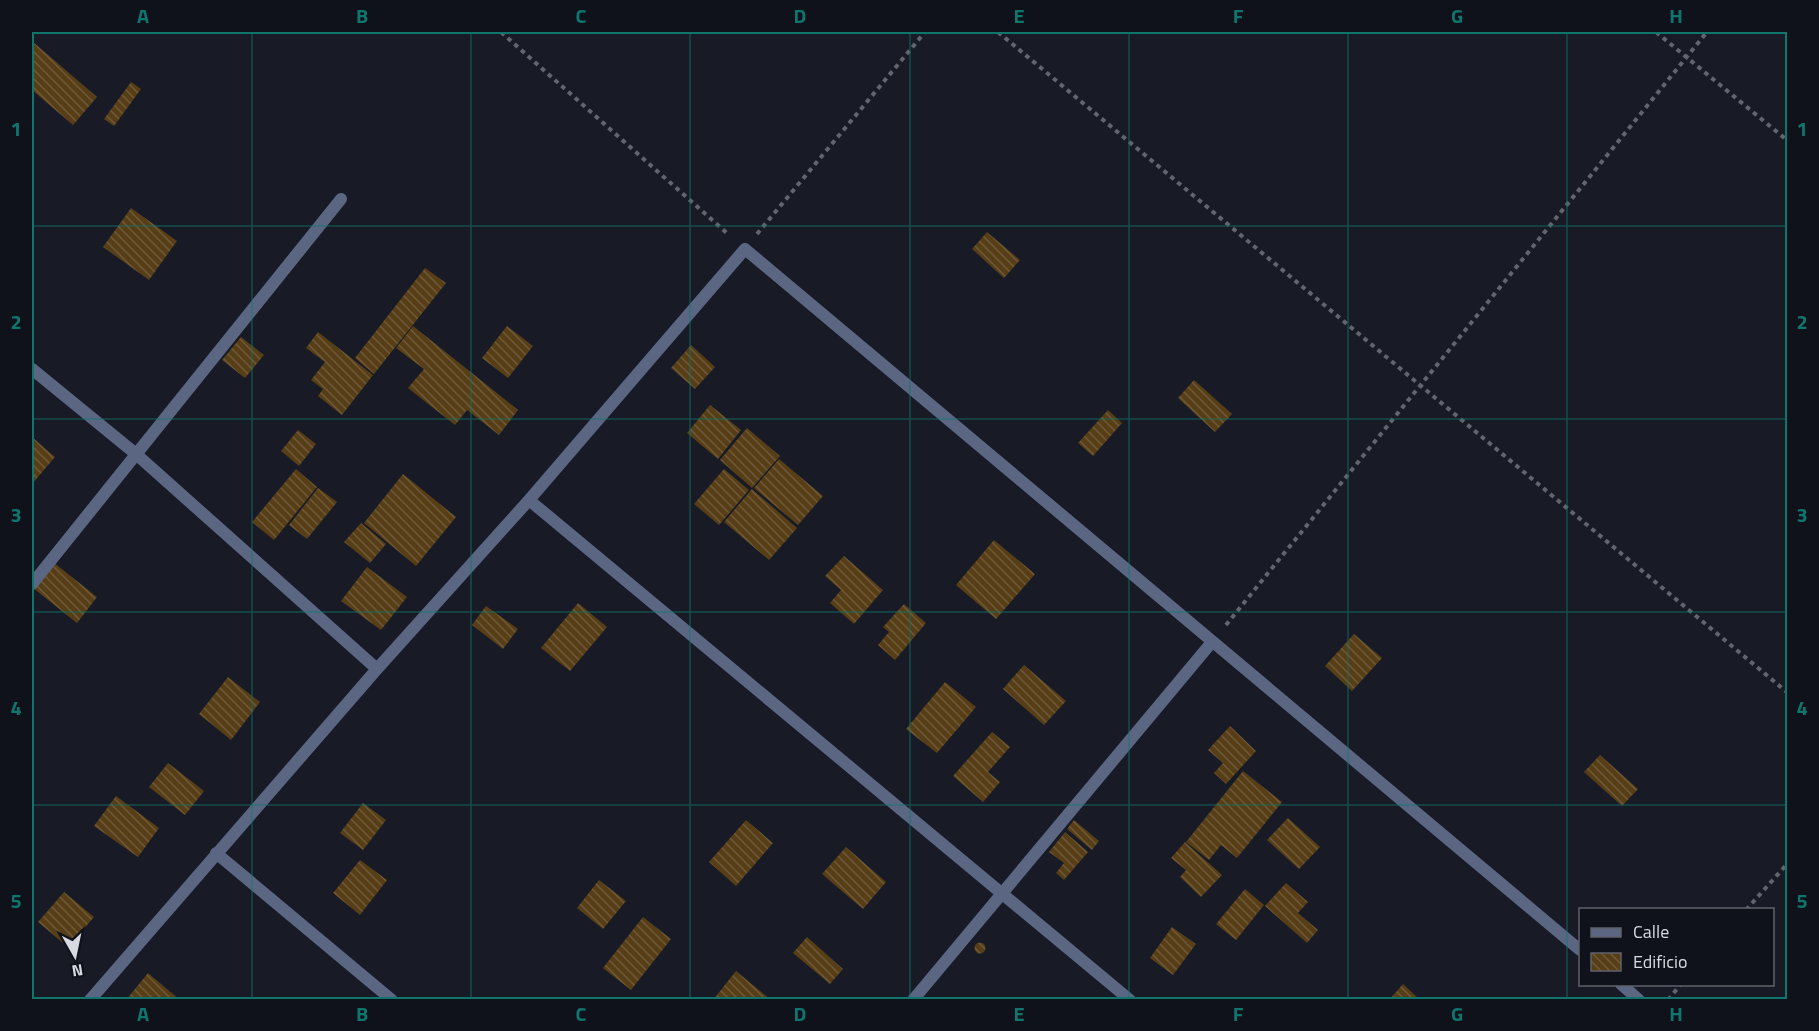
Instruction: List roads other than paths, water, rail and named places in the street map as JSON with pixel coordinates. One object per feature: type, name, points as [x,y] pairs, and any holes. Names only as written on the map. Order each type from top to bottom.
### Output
[{"type":"street","points":[[32,584],[341,199]]},
{"type":"street","points":[[90,999],[377,669],[529,500],[745,249],[1579,948]]},
{"type":"street","points":[[32,369],[136,454],[377,669]]},
{"type":"street","points":[[529,500],[1130,999]]},
{"type":"street","points":[[914,999],[1212,642]]},
{"type":"street","points":[[216,853],[392,999]]},
{"type":"street","points":[[1623,986],[1639,999]]}]
